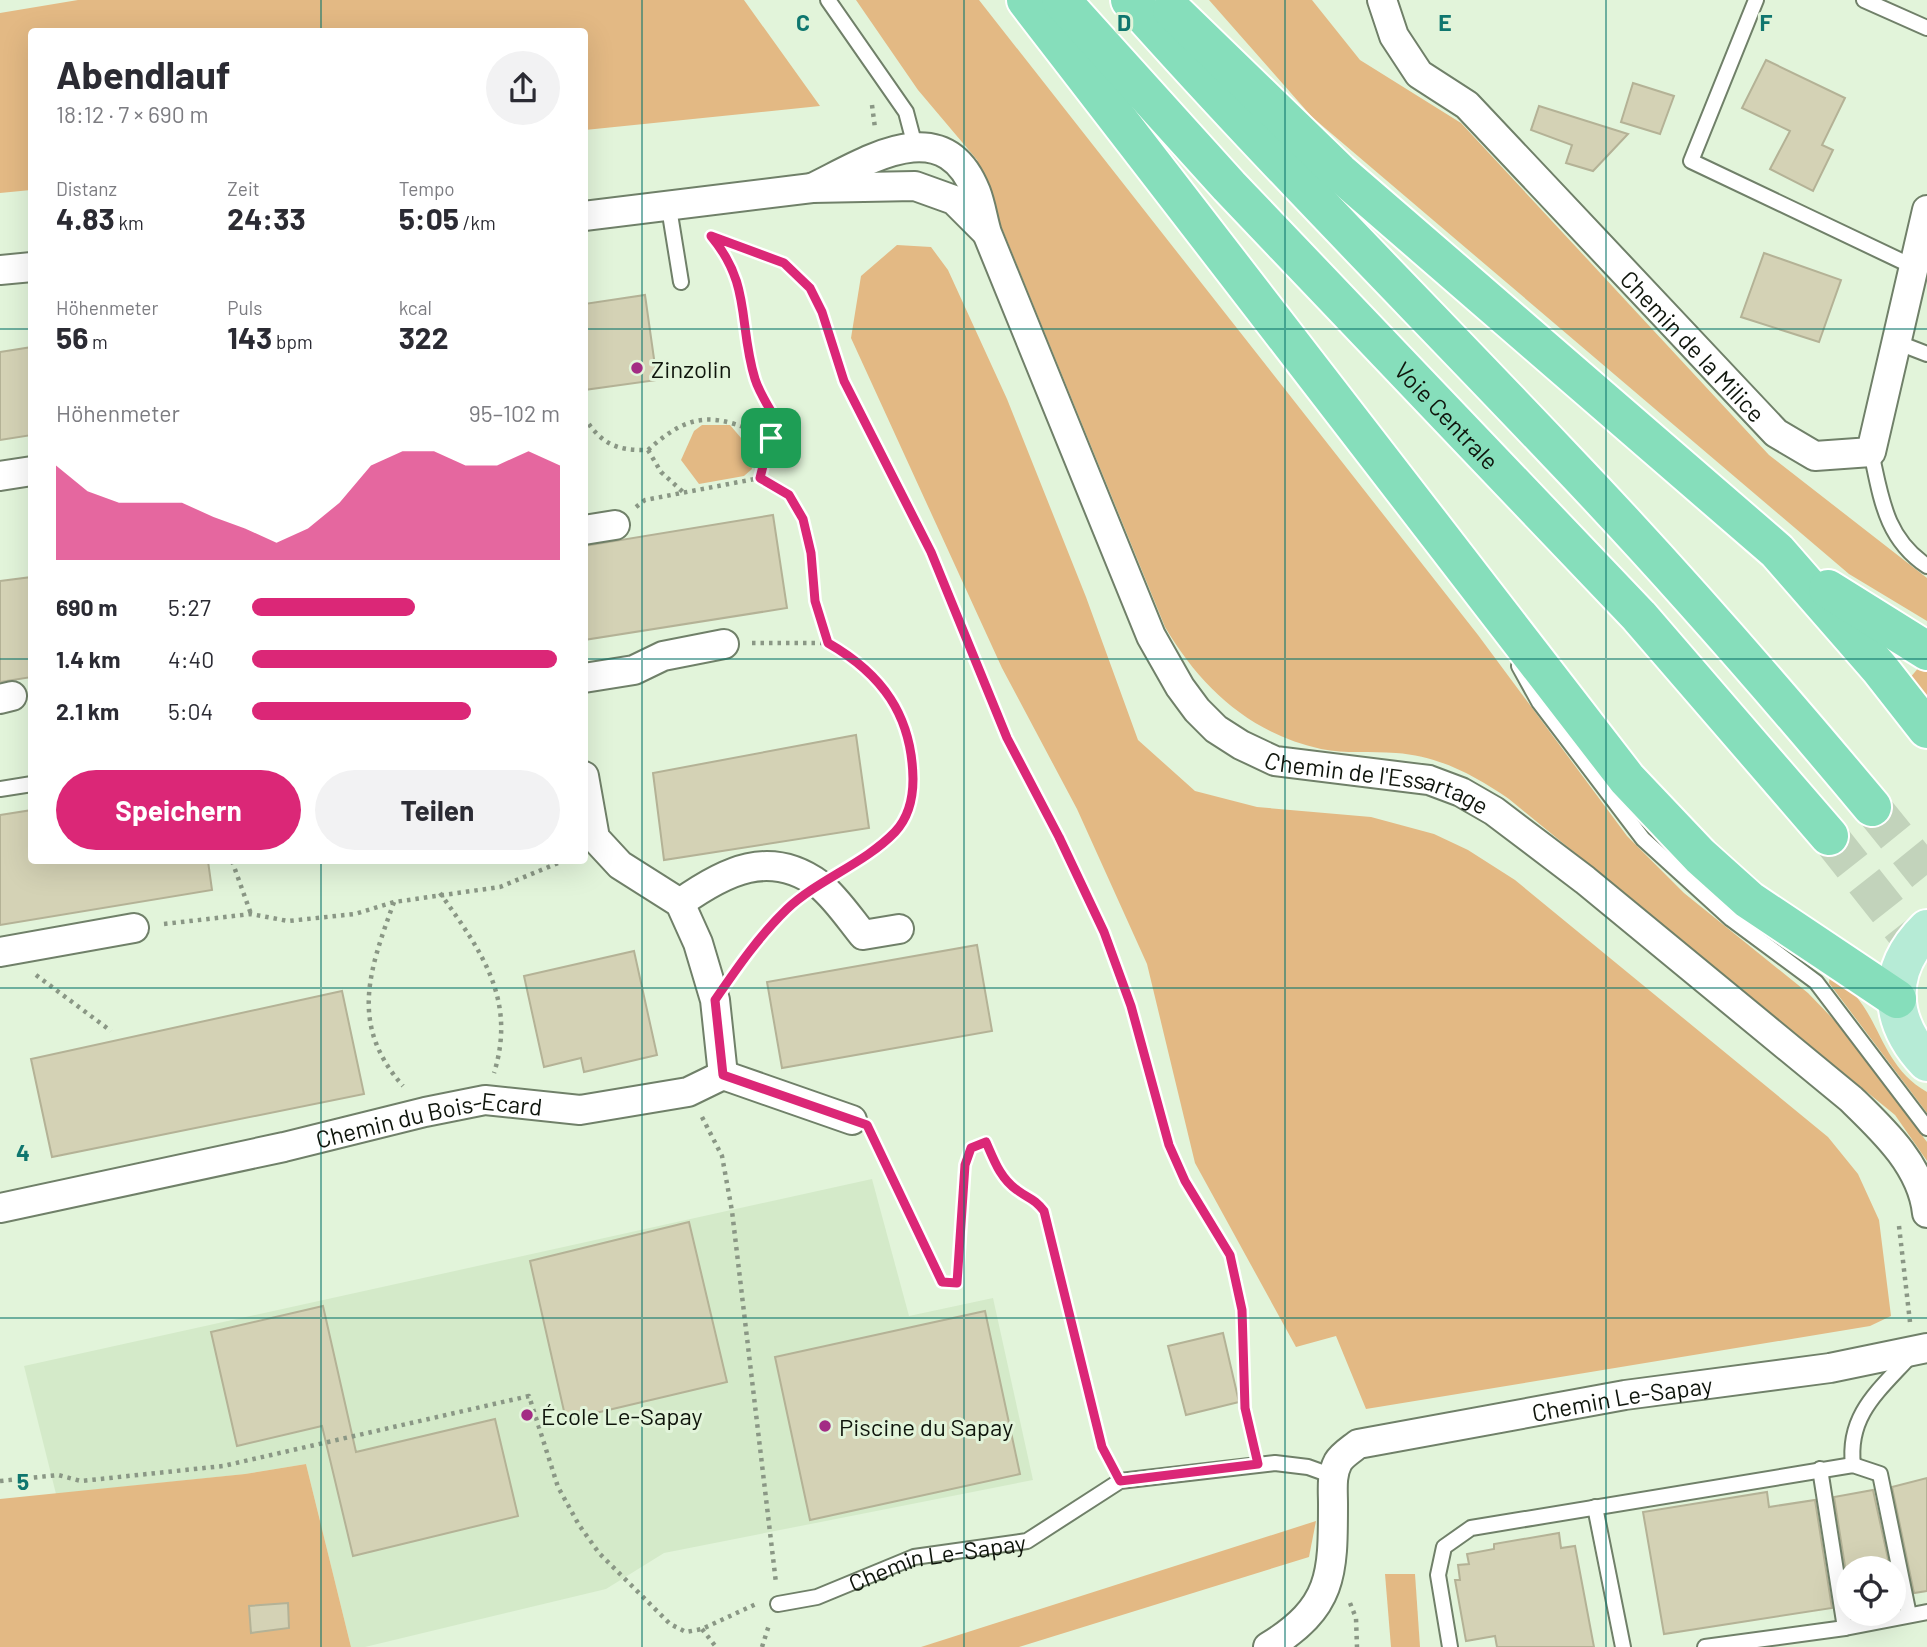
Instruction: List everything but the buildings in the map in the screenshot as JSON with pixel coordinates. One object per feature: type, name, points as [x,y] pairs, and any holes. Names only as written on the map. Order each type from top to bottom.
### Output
[{"type":"highway","points":[[1027,0],[1627,779],[1700,856],[1749,900],[1897,999]]},
{"type":"highway","name":"Voie Centrale","points":[[1061,0],[1229,186],[1639,616],[1829,836]]},
{"type":"highway","points":[[1130,0],[1261,144],[1665,569],[1872,807]]},
{"type":"highway","points":[[1163,0],[1339,172],[1777,551],[1848,603],[1927,651]]},
{"type":"highway","points":[[1777,551],[1880,669],[1927,729]]},
{"type":"main road","points":[[1927,929],[1915,941],[1903,961],[1897,982],[1902,1026],[1913,1047],[1927,1062]]},
{"type":"street","name":"Chemin de la Milice","points":[[1382,0],[1394,36],[1419,74],[1467,105],[1776,433],[1815,456],[1871,452]]},
{"type":"street","name":"Chemin de l'Essartage","points":[[812,188],[875,158],[915,146],[936,149],[952,158],[965,172],[976,192],[987,233],[1151,636],[1180,687],[1216,729],[1275,761],[1429,780],[1461,792],[1517,827],[1851,1099],[1885,1132],[1908,1163],[1927,1213]]},
{"type":"street","name":"Chemin de l'Essartage","points":[[588,216],[812,188],[915,186],[954,200],[987,233]]},
{"type":"street","points":[[1871,452],[1927,210]]},
{"type":"street","points":[[0,270],[28,267]]},
{"type":"street","points":[[0,476],[28,472]]},
{"type":"street","points":[[588,529],[615,525]]},
{"type":"street","points":[[588,677],[634,670],[663,656],[724,644]]},
{"type":"street","points":[[588,799],[595,838],[620,866],[680,903],[698,943],[715,1000],[723,1075],[852,1120]]},
{"type":"street","points":[[680,903],[710,882],[756,864],[791,869],[821,886],[863,934],[899,929]]},
{"type":"street","points":[[8,951],[134,928]]},
{"type":"street","name":"Chemin du Bois-Ecard","points":[[0,1208],[284,1147],[485,1100],[580,1110],[688,1092],[723,1075]]},
{"type":"street","name":"Chemin Le-Sapay","points":[[1333,1476],[1339,1459],[1358,1444],[1383,1437],[1625,1395],[1830,1368],[1921,1349]]},
{"type":"street","points":[[1268,1647],[1290,1633],[1310,1615],[1326,1588],[1333,1560],[1333,1476]]},
{"type":"lane","points":[[828,0],[901,103],[914,132],[915,146]]},
{"type":"lane","points":[[1756,0],[1691,161],[1914,267]]},
{"type":"lane","points":[[1864,0],[1927,28]]},
{"type":"lane","points":[[681,282],[682,206]]},
{"type":"lane","points":[[1896,342],[1927,354]]},
{"type":"lane","points":[[1871,452],[1887,523],[1917,559],[1927,566]]},
{"type":"lane","points":[[1467,573],[1539,702],[1643,839],[1722,912],[1816,982],[1927,1128]]},
{"type":"lane","points":[[0,789],[28,785]]},
{"type":"lane","points":[[1853,1465],[1850,1442],[1857,1421],[1872,1399],[1921,1349]]},
{"type":"lane","name":"Chemin Le-Sapay","points":[[778,1604],[817,1597],[914,1558],[1027,1541],[1120,1481],[1258,1464],[1308,1467],[1333,1476]]},
{"type":"lane","points":[[1450,1647],[1438,1575],[1444,1547],[1471,1528],[1853,1465],[1880,1474],[1909,1615]]},
{"type":"lane","points":[[1820,1469],[1845,1628]]},
{"type":"lane","points":[[1595,1507],[1623,1647]]},
{"type":"lane","points":[[1705,1647],[1798,1641],[1845,1628],[1927,1612]]},
{"type":"path","points":[[682,206],[728,256],[740,285],[755,380],[775,418],[760,478]]},
{"type":"path","points":[[711,236],[784,263],[810,288],[822,312],[844,381],[931,552],[1007,738],[1059,837],[1104,932],[1131,1006],[1169,1145],[1185,1181],[1230,1255],[1242,1310],[1245,1408],[1258,1464]]},
{"type":"path","points":[[588,423],[595,434],[623,451],[648,450],[670,430],[702,419],[730,420],[771,438]]},
{"type":"path","points":[[648,450],[660,472],[684,492]]},
{"type":"path","points":[[615,525],[645,500],[760,478],[789,495],[803,519],[811,553],[815,601],[828,643]]},
{"type":"path","points":[[715,1000],[743,958],[789,908],[877,849],[898,829],[914,801],[913,758],[903,717],[881,685],[853,658],[828,643],[724,644]]},
{"type":"path","points":[[233,864],[251,914]]},
{"type":"path","points":[[134,928],[251,914],[288,920],[355,914],[394,902],[499,887],[556,864]]},
{"type":"path","points":[[440,894],[474,941],[495,982],[500,1015],[498,1061],[485,1100]]},
{"type":"path","points":[[394,902],[373,960],[367,998],[372,1038],[386,1068],[425,1112]]},
{"type":"path","points":[[8,951],[40,979],[111,1031]]},
{"type":"path","points":[[0,1481],[58,1475],[81,1481],[223,1466],[530,1396],[558,1487],[599,1553],[670,1624],[686,1632],[702,1629],[753,1604],[778,1604],[722,1156],[688,1092]]},
{"type":"path","points":[[852,1120],[867,1125],[875,1137],[942,1282],[957,1283],[965,1165],[971,1148],[986,1142],[1001,1176],[1018,1191],[1033,1197],[1044,1211],[1102,1447],[1120,1481]]},
{"type":"path","points":[[702,1629],[716,1647]]},
{"type":"shaded area","points":[[78,0],[744,0],[820,106],[588,130],[588,28],[28,28],[28,190],[0,193],[0,13]]},
{"type":"shaded area","points":[[856,0],[979,0],[1478,635],[1627,836],[1684,893],[1808,993],[1836,1022],[1927,1142],[1927,1161],[1895,1115],[1496,790],[1456,768],[1427,758],[1396,753],[1330,751],[1295,742],[1250,719],[1211,688],[1165,627],[979,172],[965,153],[978,161],[918,90]]},
{"type":"shaded area","points":[[1209,0],[1312,0],[1360,60],[1461,123],[1769,455],[1927,578],[1927,621],[1849,574],[1312,117]]},
{"type":"shaded area","points":[[897,245],[931,247],[948,270],[1007,399],[1086,597],[1138,740],[1195,791],[1257,807],[1371,817],[1434,834],[1468,850],[1515,880],[1828,1137],[1858,1174],[1879,1220],[1891,1316],[1870,1326],[1366,1409],[1336,1336],[1296,1347],[1195,1163],[1147,964],[1077,809],[1002,668],[851,338],[861,276]]},
{"type":"shaded area","points":[[702,425],[730,425],[747,445],[752,469],[744,476],[699,484],[681,460],[694,431]]},
{"type":"shaded area","points":[[1920,666],[1927,669],[1927,702],[1909,679]]},
{"type":"shaded area","points":[[1830,976],[1847,987],[1860,1001],[1897,1065],[1927,1092],[1927,1113],[1829,983]]},
{"type":"shaded area","name":"École Le-Sapay","points":[[872,1179],[909,1316],[993,1298],[1033,1480],[664,1553],[606,1589],[365,1647],[351,1647],[306,1464],[245,1474],[56,1494],[24,1366]]},
{"type":"shaded area","points":[[306,1464],[351,1647],[0,1647],[0,1499],[245,1474]]},
{"type":"shaded area","points":[[1316,1521],[1309,1557],[1019,1647],[921,1647]]},
{"type":"shaded area","points":[[1385,1574],[1415,1574],[1420,1647],[1391,1647]]},
{"type":"tunnel","points":[[1872,807],[1927,875]]},
{"type":"tunnel","points":[[1829,836],[1927,960]]},
{"type":"place","name":"Zinzolin","points":[[637,368]]},
{"type":"place","name":"École Le-Sapay","points":[[527,1415]]},
{"type":"place","name":"Piscine du Sapay","points":[[825,1426]]},
{"type":"route","points":[[711,236],[784,263],[810,288],[822,312],[844,381],[931,552],[1007,738],[1059,837],[1104,932],[1131,1006],[1169,1145],[1185,1181],[1230,1255],[1242,1310],[1245,1408],[1258,1464],[1147,1475],[1120,1481],[1102,1447],[1044,1211],[1033,1197],[1018,1191],[1001,1176],[986,1142],[971,1148],[965,1165],[957,1283],[942,1282],[867,1125],[723,1075],[715,1000],[743,958],[789,908],[877,849],[898,829],[914,801],[913,758],[903,717],[881,685],[853,658],[828,643],[815,601],[811,553],[803,519],[789,495],[760,478],[771,438],[775,418],[755,380],[740,285],[728,256],[711,236]]}]
